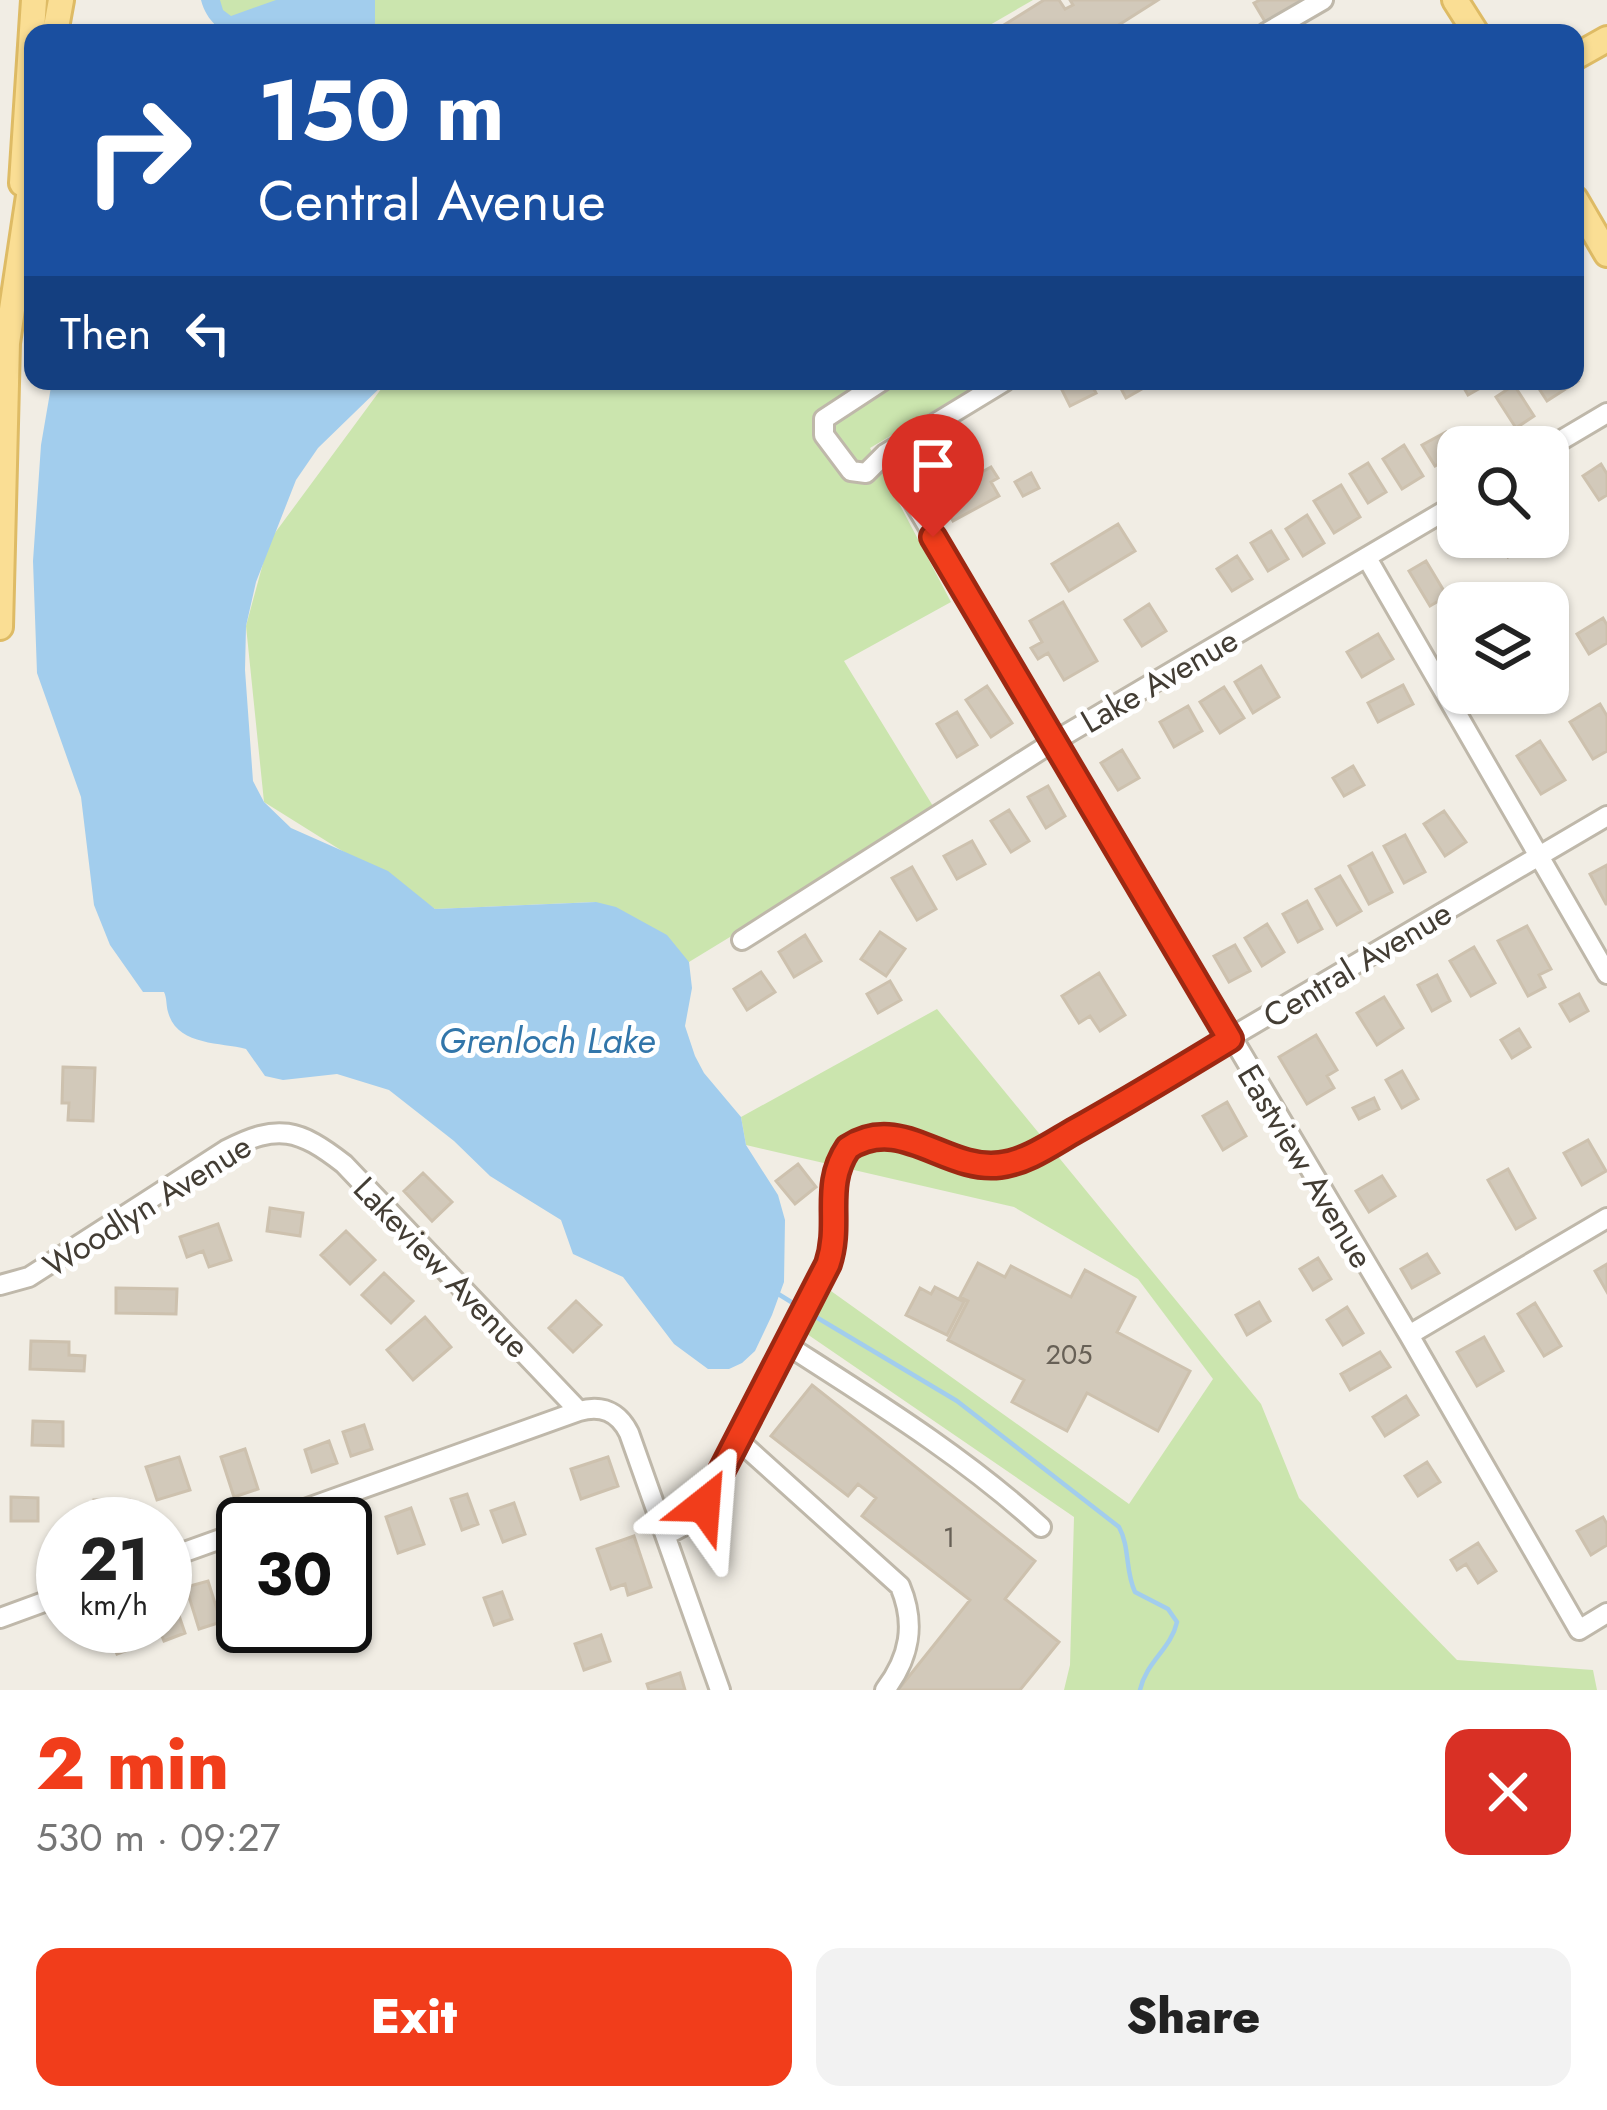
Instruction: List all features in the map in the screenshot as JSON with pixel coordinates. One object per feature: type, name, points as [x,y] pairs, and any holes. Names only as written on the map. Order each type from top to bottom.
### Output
[{"type":"main road","points":[[15,283],[24,162]]},
{"type":"main road","points":[[1584,214],[1607,254]]},
{"type":"main road","points":[[0,627],[7,343],[24,226]]},
{"type":"street","points":[[1282,24],[1323,0]]},
{"type":"street","points":[[867,390],[824,418],[824,434],[851,471],[866,473],[885,454],[984,390]]},
{"type":"street","points":[[1569,436],[1607,413]]},
{"type":"street","name":"Eastview Avenue","points":[[885,454],[1580,1630],[1607,1613]]},
{"type":"street","name":"Lake Avenue","points":[[742,940],[1053,742],[1437,516]]},
{"type":"street","points":[[1367,558],[1607,974]]},
{"type":"street","name":"Central Avenue","points":[[666,1535],[685,1526],[704,1505],[803,1314],[832,1252],[835,1173],[848,1148],[860,1141],[903,1137],[978,1165],[1012,1163],[1111,1111],[1607,816]]},
{"type":"street","name":"Woodlyn Avenue","points":[[0,1285],[29,1277],[208,1160],[245,1141],[269,1132],[296,1135]]},
{"type":"street","name":"Lakeview Avenue","points":[[296,1135],[344,1164],[579,1411]]},
{"type":"street","points":[[1409,1336],[1607,1217]]},
{"type":"street","points":[[787,1345],[940,1449],[1040,1527]]},
{"type":"street","points":[[338,1497],[579,1411],[609,1411],[624,1423],[720,1690]]},
{"type":"street","points":[[738,1440],[900,1586],[908,1605],[909,1644],[885,1690]]},
{"type":"street","points":[[0,1618],[36,1605]]},
{"type":"green space","points":[[208,0],[1033,0],[992,24],[214,24]]},
{"type":"green space","points":[[380,390],[969,390],[870,448],[951,602],[844,661],[936,811],[689,962],[595,902],[435,909],[264,802],[246,626],[269,541]]},
{"type":"green space","points":[[937,1009],[1261,1404],[1299,1498],[1457,1660],[1593,1670],[1597,1690],[1064,1690],[1070,1665],[1074,1517],[807,1334],[831,1291],[1129,1504],[1213,1379],[1138,1279],[1014,1207],[746,1145],[741,1117]]},
{"type":"water","points":[[201,0],[220,0],[231,16],[276,0],[375,0],[375,24],[215,24]]},
{"type":"water","name":"Grenloch Lake","points":[[50,390],[378,390],[318,448],[296,480],[256,582],[246,626],[245,670],[253,781],[264,802],[291,828],[388,871],[435,909],[596,902],[616,907],[667,935],[689,962],[692,988],[685,1026],[695,1056],[741,1117],[746,1145],[778,1195],[785,1220],[784,1282],[755,1351],[742,1363],[729,1369],[708,1369],[674,1344],[623,1277],[573,1254],[561,1220],[490,1176],[389,1090],[337,1074],[283,1080],[265,1076],[246,1049],[201,1041],[180,1031],[168,1012],[164,992],[143,992],[110,945],[94,905],[81,797],[37,673],[33,561],[41,445]]},
{"type":"building","points":[[1044,0],[1059,0],[1065,9],[1073,5],[1070,0],[1158,0],[1120,24],[1005,24]]},
{"type":"building","points":[[1044,0],[1059,0],[1065,9],[1073,5],[1070,0],[1158,0],[1120,24],[1005,24]]},
{"type":"building","points":[[1260,0],[1308,0],[1269,24],[1254,3]]},
{"type":"building","points":[[1260,0],[1308,0],[1269,24],[1254,3]]},
{"type":"building","points":[[1062,390],[1094,390],[1096,393],[1070,406]]},
{"type":"building","points":[[1506,390],[1517,390],[1534,416],[1515,426],[1496,397]]},
{"type":"building","points":[[1540,390],[1564,390],[1547,401]]},
{"type":"building","points":[[1437,437],[1437,465],[1435,466],[1422,445]]},
{"type":"building","points":[[1404,445],[1423,476],[1402,489],[1383,459]]},
{"type":"building","points":[[1368,463],[1386,492],[1368,503],[1350,474]]},
{"type":"building","points":[[1601,464],[1607,474],[1607,495],[1599,500],[1583,476]]},
{"type":"building","points":[[991,467],[998,478],[991,482],[999,496],[953,521],[939,496]]},
{"type":"building","points":[[1031,473],[1039,488],[1023,496],[1015,482]]},
{"type":"building","points":[[1341,485],[1360,517],[1334,533],[1314,501]]},
{"type":"building","points":[[1307,515],[1324,543],[1303,556],[1286,529]]},
{"type":"building","points":[[1118,524],[1135,551],[1069,591],[1052,564]]},
{"type":"building","points":[[1271,531],[1288,559],[1268,571],[1251,543]]},
{"type":"building","points":[[1237,556],[1252,579],[1232,591],[1217,569]]},
{"type":"building","points":[[1426,561],[1439,582],[1437,602],[1430,606],[1409,571]]},
{"type":"building","points":[[1063,602],[1097,661],[1064,680],[1048,653],[1038,659],[1031,648],[1042,642],[1030,621]]},
{"type":"building","points":[[1149,604],[1166,631],[1142,646],[1125,620]]},
{"type":"building","points":[[1603,618],[1607,643],[1589,654],[1577,634]]},
{"type":"building","points":[[1378,634],[1393,659],[1362,677],[1347,652]]},
{"type":"building","points":[[1261,666],[1279,697],[1253,713],[1235,682]]},
{"type":"building","points":[[1403,685],[1413,704],[1378,722],[1368,703]]},
{"type":"building","points":[[987,686],[1012,723],[991,737],[966,700]]},
{"type":"building","points":[[1224,687],[1244,718],[1220,733],[1200,702]]},
{"type":"building","points":[[1600,704],[1607,716],[1607,751],[1593,759],[1570,722]]},
{"type":"building","points":[[1188,706],[1202,731],[1174,747],[1160,722]]},
{"type":"building","points":[[957,712],[977,745],[957,757],[937,724]]},
{"type":"building","points":[[1540,741],[1565,780],[1541,794],[1517,756]]},
{"type":"building","points":[[1122,750],[1139,778],[1118,790],[1101,763]]},
{"type":"building","points":[[1353,766],[1364,785],[1344,796],[1333,778]]},
{"type":"building","points":[[1048,786],[1065,816],[1046,828],[1028,797]]},
{"type":"building","points":[[1009,810],[1029,841],[1011,852],[991,821]]},
{"type":"building","points":[[1444,811],[1466,842],[1445,856],[1424,824]]},
{"type":"building","points":[[1405,835],[1425,872],[1404,883],[1384,846]]},
{"type":"building","points":[[972,841],[985,864],[957,879],[944,856]]},
{"type":"building","points":[[1372,853],[1392,892],[1369,904],[1349,866]]},
{"type":"building","points":[[1607,865],[1607,904],[1606,904],[1590,874]]},
{"type":"building","points":[[912,867],[936,909],[917,920],[892,878]]},
{"type":"building","points":[[1340,876],[1361,911],[1337,925],[1316,889]]},
{"type":"building","points":[[1307,901],[1322,929],[1298,942],[1283,914]]},
{"type":"building","points":[[1267,924],[1284,952],[1262,966],[1245,938]]},
{"type":"building","points":[[1527,926],[1551,969],[1539,975],[1545,987],[1528,996],[1498,941]]},
{"type":"building","points":[[880,932],[905,949],[886,976],[861,959]]},
{"type":"building","points":[[805,935],[821,961],[794,977],[779,952]]},
{"type":"building","points":[[1235,945],[1250,971],[1229,982],[1214,956]]},
{"type":"building","points":[[1474,947],[1495,983],[1471,996],[1450,961]]},
{"type":"building","points":[[761,972],[775,992],[747,1010],[734,989]]},
{"type":"building","points":[[1099,973],[1125,1015],[1100,1031],[1090,1016],[1079,1023],[1062,996]]},
{"type":"building","points":[[1437,975],[1450,1001],[1432,1011],[1418,985]]},
{"type":"building","points":[[890,981],[901,1000],[878,1013],[867,994]]},
{"type":"building","points":[[1579,994],[1588,1011],[1570,1021],[1560,1004]]},
{"type":"building","points":[[1384,997],[1403,1028],[1377,1045],[1357,1013]]},
{"type":"building","points":[[1519,1029],[1530,1047],[1512,1058],[1501,1040]]},
{"type":"building","points":[[1316,1035],[1337,1070],[1327,1076],[1334,1088],[1307,1104],[1279,1057]]},
{"type":"building","points":[[63,1067],[95,1068],[93,1121],[68,1120],[69,1103],[62,1103]]},
{"type":"building","points":[[1402,1071],[1418,1099],[1402,1108],[1386,1080]]},
{"type":"building","points":[[1374,1098],[1379,1109],[1359,1119],[1353,1108]]},
{"type":"building","points":[[1227,1102],[1246,1136],[1223,1150],[1203,1116]]},
{"type":"building","points":[[1588,1140],[1606,1171],[1582,1185],[1564,1153]]},
{"type":"building","points":[[798,1164],[816,1187],[795,1204],[776,1181]]},
{"type":"building","points":[[1508,1169],[1535,1218],[1516,1229],[1488,1180]]},
{"type":"building","points":[[423,1173],[452,1202],[432,1221],[404,1191]]},
{"type":"building","points":[[1382,1176],[1395,1196],[1369,1212],[1356,1191]]},
{"type":"building","points":[[270,1208],[303,1213],[300,1236],[267,1231]]},
{"type":"building","points":[[218,1224],[231,1260],[209,1267],[203,1251],[187,1257],[180,1237]]},
{"type":"building","points":[[346,1231],[375,1260],[350,1284],[321,1255]]},
{"type":"building","points":[[1427,1254],[1439,1273],[1412,1288],[1401,1269]]},
{"type":"building","points":[[1318,1258],[1331,1279],[1313,1290],[1300,1269]]},
{"type":"building","points":[[978,1263],[1005,1277],[1011,1266],[1071,1297],[1085,1270],[1135,1297],[1117,1332],[1190,1371],[1158,1431],[1087,1393],[1067,1431],[1012,1402],[1024,1380],[948,1340],[968,1301],[960,1297]]},
{"type":"building","points":[[1607,1264],[1607,1292],[1595,1271]]},
{"type":"building","points":[[384,1273],[413,1301],[391,1323],[362,1295]]},
{"type":"building","points":[[935,1287],[964,1302],[947,1335],[906,1315],[920,1288],[931,1294]]},
{"type":"building","points":[[116,1288],[177,1289],[176,1314],[116,1313]]},
{"type":"building","points":[[576,1301],[601,1325],[573,1352],[549,1328]]},
{"type":"building","points":[[1259,1302],[1270,1321],[1247,1335],[1236,1315]]},
{"type":"building","points":[[1535,1303],[1561,1346],[1544,1356],[1518,1314]]},
{"type":"building","points":[[1347,1307],[1363,1333],[1343,1345],[1327,1320]]},
{"type":"building","points":[[425,1317],[451,1347],[413,1380],[387,1350]]},
{"type":"building","points":[[1484,1337],[1503,1371],[1477,1386],[1457,1352]]},
{"type":"building","points":[[31,1341],[69,1342],[69,1355],[85,1356],[84,1371],[30,1369]]},
{"type":"building","points":[[1380,1352],[1390,1367],[1350,1390],[1341,1374]]},
{"type":"building","points":[[812,1385],[1035,1561],[1005,1599],[1059,1642],[1020,1690],[898,1690],[970,1600],[862,1516],[876,1498],[858,1484],[848,1496],[771,1436]]},
{"type":"building","points":[[1406,1396],[1418,1415],[1385,1436],[1373,1417]]},
{"type":"building","points":[[33,1421],[63,1422],[63,1446],[32,1445]]},
{"type":"building","points":[[364,1425],[372,1449],[351,1456],[343,1432]]},
{"type":"building","points":[[329,1441],[337,1463],[312,1472],[305,1450]]},
{"type":"building","points":[[245,1449],[258,1489],[234,1497],[221,1457]]},
{"type":"building","points":[[179,1457],[190,1490],[156,1497],[146,1467]]},
{"type":"building","points":[[608,1457],[618,1486],[581,1499],[571,1469]]},
{"type":"building","points":[[1427,1462],[1440,1482],[1418,1496],[1405,1476]]},
{"type":"building","points":[[467,1494],[478,1524],[462,1530],[451,1499]]},
{"type":"building","points":[[11,1497],[36,1498],[36,1521],[11,1521]]},
{"type":"building","points":[[514,1503],[525,1534],[503,1542],[491,1511]]},
{"type":"building","points":[[411,1508],[424,1544],[398,1553],[386,1517]]},
{"type":"building","points":[[1603,1517],[1607,1545],[1591,1555],[1577,1531]]},
{"type":"building","points":[[634,1536],[651,1587],[628,1595],[625,1584],[611,1589],[597,1549]]},
{"type":"building","points":[[1478,1543],[1496,1571],[1478,1583],[1466,1564],[1457,1570],[1451,1560]]},
{"type":"building","points":[[208,1581],[216,1624],[199,1629],[192,1585]]},
{"type":"building","points":[[502,1592],[512,1619],[494,1625],[484,1598]]},
{"type":"building","points":[[601,1635],[610,1661],[584,1670],[575,1644]]},
{"type":"building","points":[[680,1673],[685,1690],[649,1690],[647,1684]]},
{"type":"waterway","points":[[775,1292],[801,1308]]},
{"type":"waterway","points":[[811,1314],[957,1401],[1119,1527],[1135,1592],[1168,1609],[1177,1622],[1140,1690]]},
{"type":"route","points":[[704,1505],[828,1264],[835,1233],[832,1185],[848,1148],[874,1138],[903,1137],[978,1165],[1012,1163],[1111,1111],[1230,1039],[933,537]]}]
